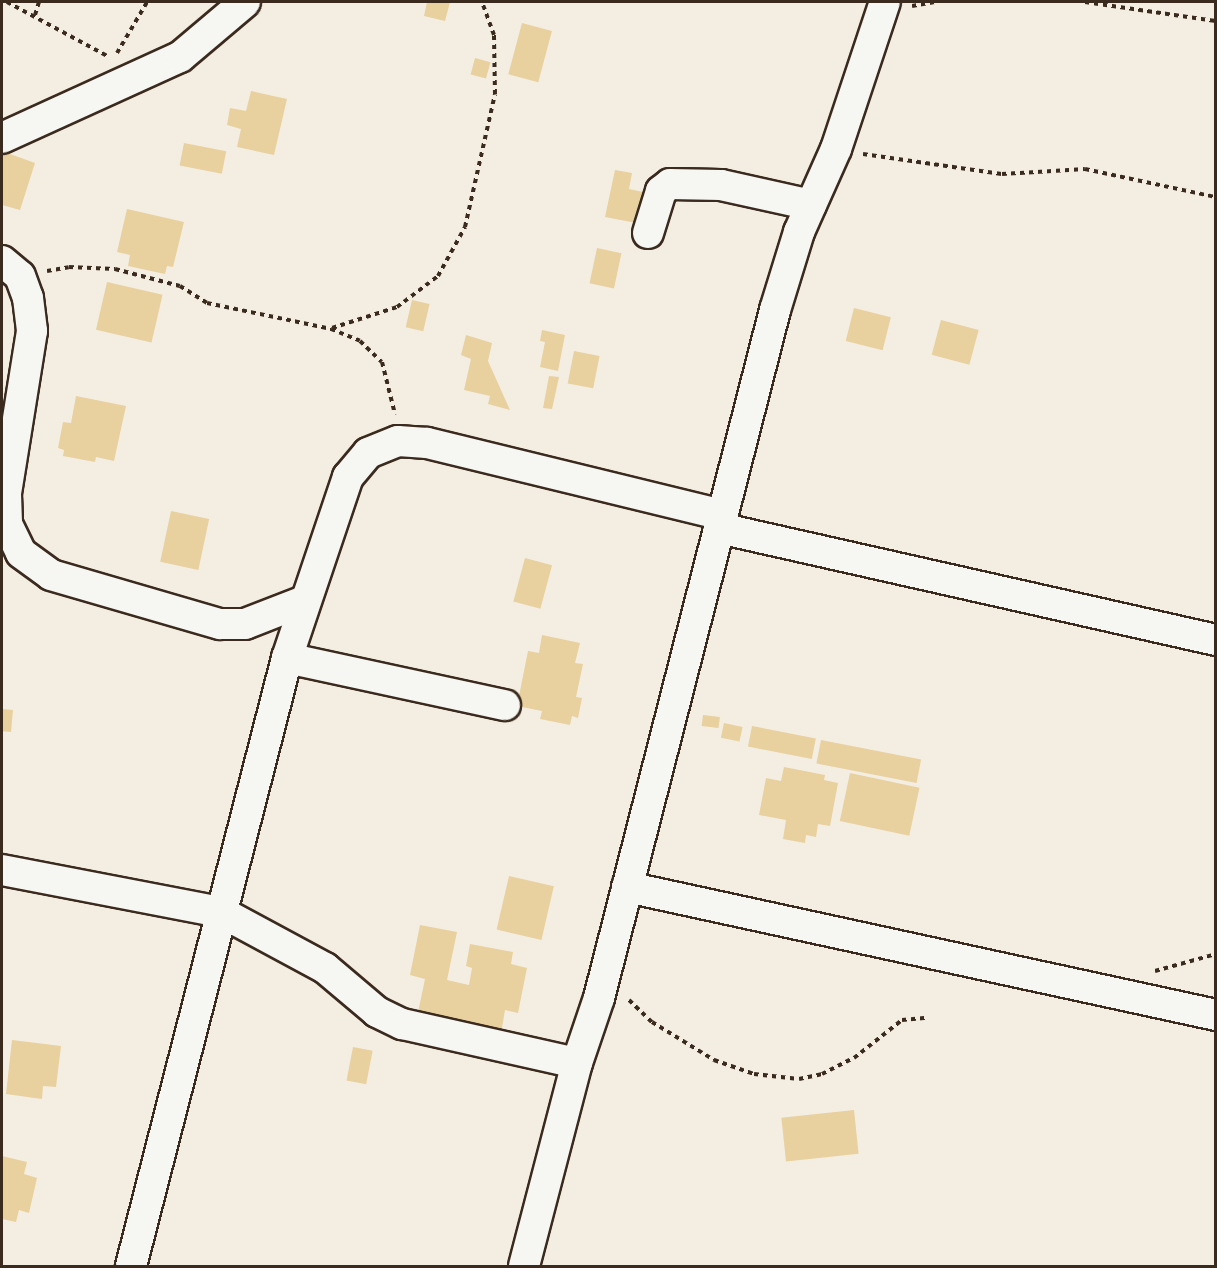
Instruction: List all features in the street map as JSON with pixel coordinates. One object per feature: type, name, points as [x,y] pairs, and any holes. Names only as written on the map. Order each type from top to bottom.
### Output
[{"type":"street","points":[[2,138],[180,57],[245,2]]},
{"type":"street","points":[[524,1266],[577,1063],[604,976],[775,310],[812,205],[836,149],[885,2]]},
{"type":"street","points":[[648,233],[661,190],[677,183],[721,185],[812,205]]},
{"type":"street","points":[[11,269],[28,298],[32,331],[6,494],[7,524],[21,553],[51,574],[220,624],[245,624],[304,601]]},
{"type":"street","points":[[131,1266],[287,658],[304,601],[348,477],[368,453],[398,441],[428,442],[721,521],[1215,640]]},
{"type":"street","points":[[287,658],[505,705]]},
{"type":"street","points":[[2,870],[221,912],[325,968],[377,1012],[402,1024],[577,1063]]},
{"type":"street","points":[[627,887],[1215,1015]]},
{"type":"path","points":[[7,2],[35,15],[113,59],[147,2]]},
{"type":"path","points":[[35,15],[39,2]]},
{"type":"path","points":[[331,329],[405,301],[438,276],[465,227],[495,94],[494,35],[482,2]]},
{"type":"path","points":[[1085,2],[1215,21]]},
{"type":"path","points":[[836,149],[1002,174],[1084,170],[1215,197]]},
{"type":"path","points":[[11,269],[69,267],[115,269],[180,286],[207,303],[331,329],[360,341],[382,362],[394,404],[398,441]]},
{"type":"path","points":[[604,976],[652,1022],[714,1060],[754,1074],[799,1078],[822,1074],[854,1058],[902,1020],[927,1018]]},
{"type":"building","points":[[427,2],[450,2],[445,21],[424,16]]},
{"type":"building","points":[[522,23],[552,31],[538,82],[508,74]]},
{"type":"building","points":[[475,58],[490,62],[486,79],[471,74]]},
{"type":"building","points":[[251,91],[287,99],[274,155],[237,147],[241,129],[227,125],[230,108],[246,111]]},
{"type":"building","points":[[184,143],[226,151],[222,174],[180,166]]},
{"type":"building","points":[[2,151],[35,163],[20,210],[2,205]]},
{"type":"building","points":[[615,170],[632,173],[629,189],[643,192],[636,223],[605,217]]},
{"type":"building","points":[[127,209],[184,222],[173,267],[167,266],[165,274],[128,266],[130,255],[117,252]]},
{"type":"building","points":[[597,248],[621,253],[614,288],[590,283]]},
{"type":"building","points":[[107,282],[163,295],[152,343],[96,330]]},
{"type":"building","points":[[412,300],[430,304],[423,331],[406,327]]},
{"type":"building","points":[[854,308],[891,317],[883,350],[846,341]]},
{"type":"building","points":[[941,320],[979,330],[969,365],[932,355]]},
{"type":"building","points":[[542,330],[565,335],[558,371],[540,367],[545,342],[540,341]]},
{"type":"building","points":[[466,335],[492,343],[488,361],[510,410],[488,404],[490,396],[464,390],[471,359],[461,355]]},
{"type":"building","points":[[574,351],[600,356],[593,388],[568,383]]},
{"type":"building","points":[[549,376],[559,377],[552,409],[543,408]]},
{"type":"building","points":[[76,396],[126,406],[114,461],[96,457],[95,462],[63,456],[64,450],[58,448],[63,422],[71,423]]},
{"type":"building","points":[[171,511],[209,519],[198,570],[160,562]]},
{"type":"building","points":[[525,558],[552,565],[540,609],[513,601]]},
{"type":"building","points":[[542,635],[580,643],[575,663],[583,664],[576,697],[582,698],[578,718],[572,716],[570,725],[540,719],[542,711],[517,706],[528,651],[539,653]]},
{"type":"building","points":[[2,709],[13,710],[11,732],[2,731]]},
{"type":"building","points":[[703,715],[720,717],[719,728],[702,726]]},
{"type":"building","points":[[724,723],[743,727],[739,742],[721,738]]},
{"type":"building","points":[[752,726],[816,738],[812,759],[748,747]]},
{"type":"building","points":[[821,740],[921,759],[917,783],[816,764]]},
{"type":"building","points":[[784,767],[825,775],[824,780],[838,783],[830,826],[818,824],[816,837],[806,835],[805,843],[783,839],[786,820],[759,815],[766,778],[781,781]]},
{"type":"building","points":[[850,773],[919,788],[909,836],[840,821]]},
{"type":"building","points":[[509,876],[554,886],[541,940],[497,930]]},
{"type":"building","points":[[420,925],[457,932],[447,980],[469,985],[472,968],[466,966],[470,944],[513,952],[511,964],[527,968],[518,1013],[505,1010],[501,1034],[417,1017],[425,979],[410,975]]},
{"type":"building","points":[[12,1040],[61,1046],[56,1087],[43,1086],[42,1099],[6,1094]]},
{"type":"building","points":[[353,1047],[373,1051],[366,1084],[347,1080]]},
{"type":"building","points":[[854,1110],[859,1154],[786,1161],[781,1118]]},
{"type":"building","points":[[2,1156],[27,1162],[24,1174],[37,1178],[29,1213],[19,1210],[16,1222],[2,1219]]}]
